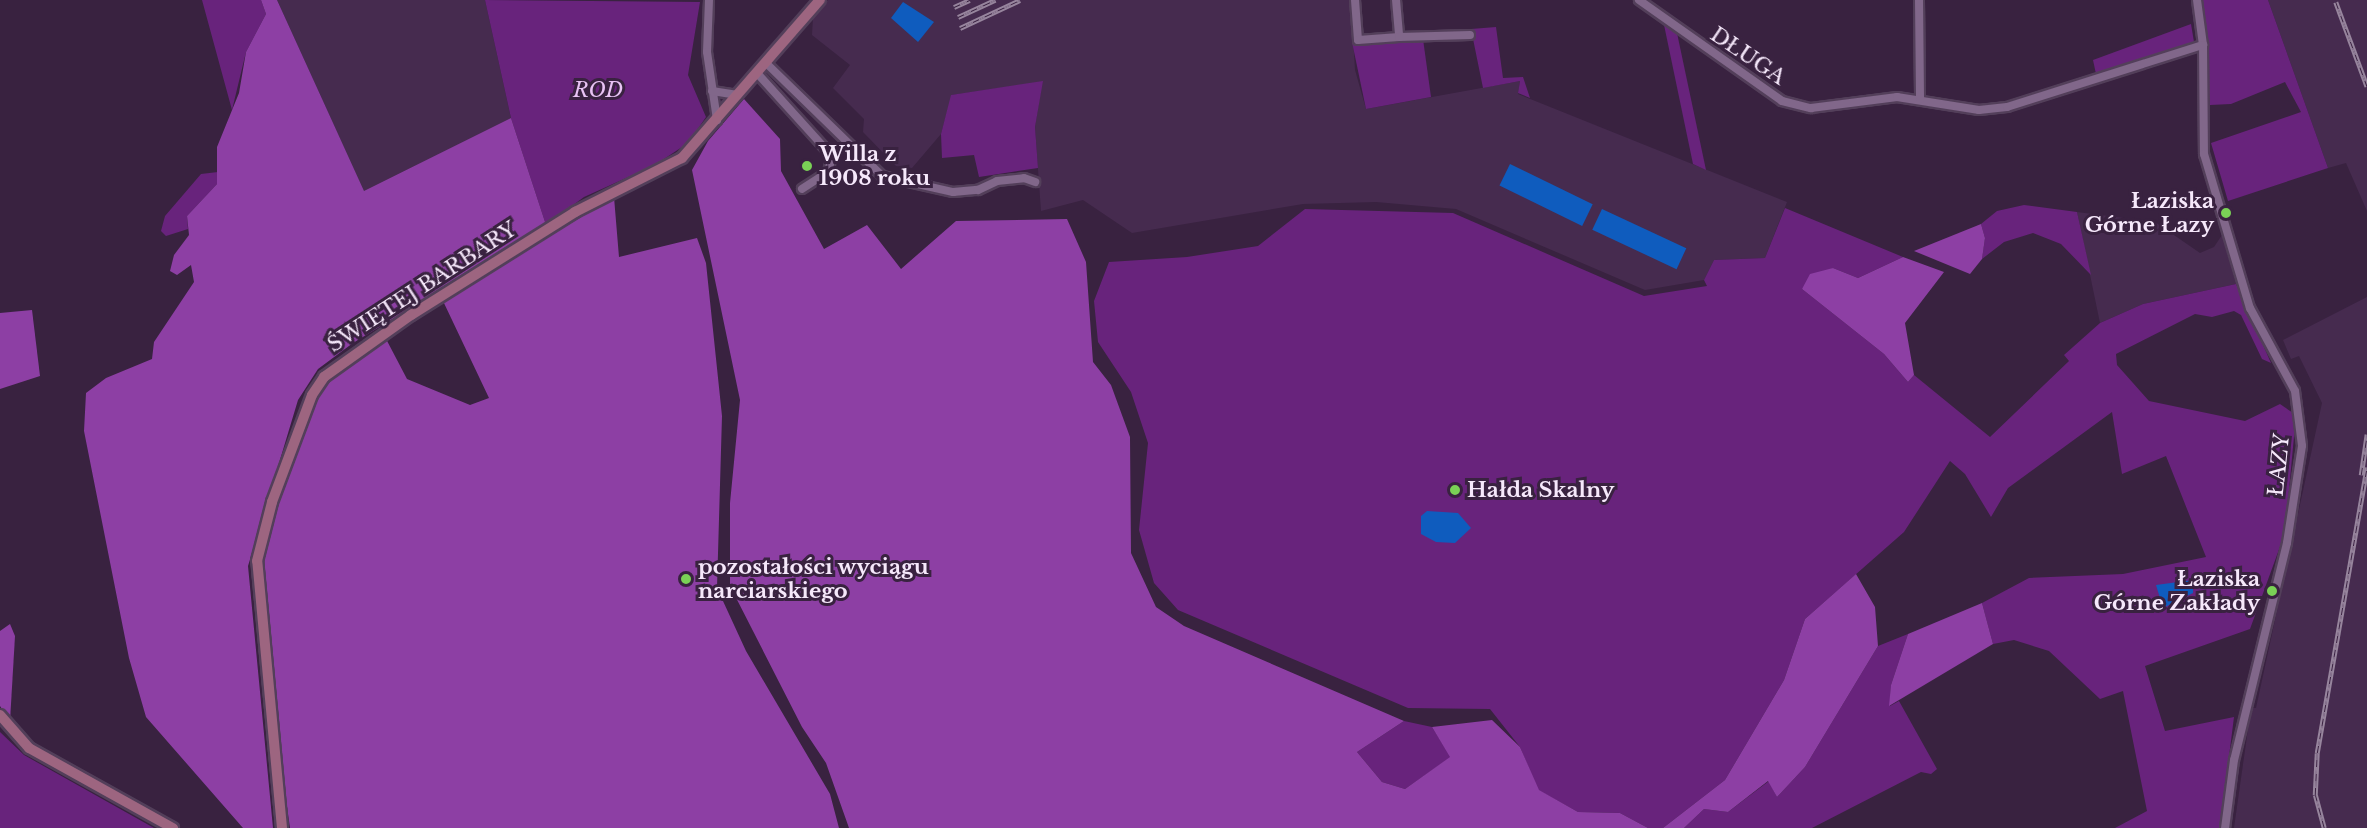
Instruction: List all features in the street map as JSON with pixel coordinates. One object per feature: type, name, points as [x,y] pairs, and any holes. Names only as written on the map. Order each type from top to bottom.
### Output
[{"type":"street","points":[[709,0],[707,52],[717,120]]},
{"type":"street","name":"ŚWIĘTEJ BARBARY","points":[[282,828],[257,561],[272,502],[312,395],[338,363],[411,315],[575,212],[667,169],[717,120],[820,0]]},
{"type":"street","points":[[1355,0],[1358,40],[1470,35]]},
{"type":"street","points":[[1396,0],[1399,37]]},
{"type":"street","name":"DŁUGA","points":[[1639,0],[1782,101],[1811,108],[1897,97],[1979,110],[2007,107],[2203,45]]},
{"type":"street","points":[[1919,0],[1920,99]]},
{"type":"street","name":"ŁAZY","points":[[2196,0],[2203,45],[2204,154],[2250,308],[2295,392],[2302,447],[2287,543],[2234,759],[2225,828]]},
{"type":"street","points":[[766,63],[882,176],[953,192],[971,192],[1006,180],[1035,182]]},
{"type":"street","points":[[758,73],[832,156],[828,172],[802,189]]},
{"type":"street","points":[[712,91],[725,97],[739,94]]},
{"type":"street","points":[[0,715],[29,747],[173,828]]},
{"type":"shaded area","points":[[261,0],[277,0],[364,191],[511,118],[546,225],[353,343],[318,369],[298,400],[248,566],[273,828],[243,828],[146,717],[129,658],[84,431],[86,393],[106,378],[152,359],[154,342],[194,282],[191,265],[177,275],[170,271],[174,255],[189,235],[187,216],[217,184],[217,147],[239,93],[246,52],[266,14]]},
{"type":"shaded area","points":[[277,0],[485,0],[511,118],[364,192]]},
{"type":"shaded area","points":[[828,0],[1351,0],[1355,70],[1366,109],[1520,81],[1518,94],[1787,202],[1765,258],[1714,260],[1704,280],[1645,290],[1456,209],[1376,202],[1303,204],[1132,233],[1083,200],[1041,211],[1035,127],[1042,82],[952,95],[941,134],[912,168],[896,166],[863,132],[864,119],[833,88],[850,65],[812,35],[813,18]]},
{"type":"shaded area","points":[[2268,0],[2367,0],[2367,211],[2346,163],[2328,168]]},
{"type":"shaded area","points":[[744,99],[780,139],[781,171],[824,249],[867,225],[901,269],[956,221],[1067,219],[1086,262],[1093,362],[1111,385],[1130,437],[1131,553],[1156,607],[1184,626],[1404,721],[1357,752],[1382,782],[1405,789],[1450,757],[1432,727],[1492,720],[1520,747],[1539,790],[1578,812],[1620,813],[1648,828],[849,828],[826,763],[802,727],[730,586],[730,503],[740,400],[692,170],[708,141]]},
{"type":"shaded area","points":[[614,197],[619,257],[697,238],[706,263],[722,416],[717,588],[746,651],[830,794],[839,828],[290,828],[276,728],[263,567],[277,499],[313,406],[329,376],[385,337],[407,379],[470,405],[489,398],[443,301]]},
{"type":"shaded area","points":[[2077,212],[2155,222],[2200,253],[2214,247],[2222,235],[2236,284],[2143,304],[2100,323]]},
{"type":"shaded area","points":[[1981,224],[1985,238],[1982,259],[1970,274],[1914,251]]},
{"type":"shaded area","points":[[1903,257],[1944,272],[1905,323],[1914,375],[1908,382],[1884,354],[1802,289],[1810,274],[1833,268],[1858,278]]},
{"type":"shaded area","points":[[2367,297],[2367,828],[2234,828],[2251,708],[2256,708],[2322,403],[2299,356],[2291,359],[2283,340]]},
{"type":"shaded area","points":[[32,310],[40,376],[0,389],[0,313]]},
{"type":"shaded area","points":[[1856,574],[1875,607],[1878,646],[1805,767],[1777,797],[1768,781],[1728,812],[1704,809],[1684,828],[1663,828],[1725,780],[1784,680],[1805,619]]},
{"type":"shaded area","points":[[1982,603],[1993,644],[1889,706],[1891,685],[1908,634]]},
{"type":"shaded area","points":[[10,624],[15,636],[10,721],[0,706],[0,631]]},
{"type":"green space","points":[[202,0],[261,0],[266,14],[246,52],[232,110]]},
{"type":"green space","name":"ROD","points":[[485,0],[700,2],[688,75],[706,117],[688,143],[655,165],[584,197],[546,225],[511,118]]},
{"type":"green space","points":[[2201,0],[2268,0],[2328,168],[2228,201],[2211,143],[2301,112],[2285,82],[2231,104],[2210,105]]},
{"type":"green space","points":[[1663,20],[1677,33],[1706,170],[1693,164]]},
{"type":"green space","points":[[2191,24],[2194,42],[2096,74],[2093,60]]},
{"type":"green space","points":[[1496,27],[1503,78],[1523,77],[1530,98],[1518,93],[1520,81],[1483,88],[1471,29]]},
{"type":"green space","points":[[1423,39],[1431,97],[1366,109],[1352,42]]},
{"type":"green space","points":[[1043,81],[1035,127],[1038,168],[979,177],[974,155],[942,158],[941,134],[951,95]]},
{"type":"green space","points":[[218,172],[217,184],[187,216],[188,229],[166,236],[161,231],[165,216],[201,174]]},
{"type":"green space","points":[[2024,205],[2077,212],[2091,275],[2061,244],[2033,233],[2004,242],[1982,259],[1985,238],[1981,224],[1997,211]]},
{"type":"green space","points":[[1785,208],[1903,257],[1858,278],[1833,268],[1802,289],[1884,354],[1908,382],[1914,375],[1990,437],[2069,361],[2064,355],[2100,323],[2143,304],[2236,284],[2271,363],[2262,359],[2241,315],[2234,311],[2212,317],[2195,314],[2116,354],[2117,365],[2149,401],[2245,421],[2280,404],[2296,415],[2285,533],[2250,629],[2145,666],[2165,731],[2234,717],[2220,828],[2115,828],[2147,811],[2123,691],[2100,699],[2049,651],[2014,640],[1993,644],[1982,603],[2029,578],[2123,574],[2206,557],[2166,456],[2122,474],[2112,412],[2008,488],[1991,517],[1965,474],[1950,461],[1904,532],[1805,619],[1784,680],[1725,780],[1663,828],[1648,828],[1620,813],[1578,812],[1538,790],[1520,747],[1490,709],[1408,708],[1178,610],[1154,583],[1139,530],[1148,443],[1131,392],[1098,342],[1094,301],[1109,262],[1187,257],[1258,246],[1305,209],[1453,213],[1644,296],[1707,286],[1704,280],[1714,260],[1765,258]]},
{"type":"green space","points":[[1908,634],[1891,685],[1890,706],[1899,701],[1937,769],[1931,774],[1921,772],[1812,828],[1684,828],[1704,809],[1728,812],[1769,781],[1777,797],[1805,767],[1878,646]]},
{"type":"green space","points":[[1404,721],[1432,727],[1451,757],[1405,789],[1382,782],[1357,752]]},
{"type":"green space","points":[[0,732],[24,755],[154,828],[0,828]]},
{"type":"water","points":[[903,2],[934,22],[918,42],[891,18]]},
{"type":"water","points":[[1510,164],[1593,204],[1582,226],[1499,186]]},
{"type":"water","points":[[1602,209],[1686,248],[1677,269],[1592,230]]},
{"type":"water","points":[[1427,511],[1458,513],[1471,528],[1455,543],[1436,542],[1421,534],[1421,516]]},
{"type":"water","points":[[2193,580],[2193,593],[2163,608],[2156,585]]},
{"type":"railway","points":[[954,7],[970,0]]},
{"type":"railway","points":[[958,17],[995,0]]},
{"type":"railway","points":[[960,28],[1020,0]]},
{"type":"railway","points":[[2336,2],[2367,86]]},
{"type":"railway","points":[[2361,475],[2367,434]]},
{"type":"railway","points":[[2324,828],[2315,795],[2317,753],[2367,467]]},
{"type":"place","name":"Willa z 1908 roku","points":[[807,166]]},
{"type":"place","name":"Łaziska Górne Łazy","points":[[2226,213]]},
{"type":"place","name":"Hałda Skalny","points":[[1455,490]]},
{"type":"place","name":"pozostałości wyciągu narciarskiego","points":[[686,579]]},
{"type":"place","name":"Łaziska Górne Zakłady","points":[[2272,591]]}]
